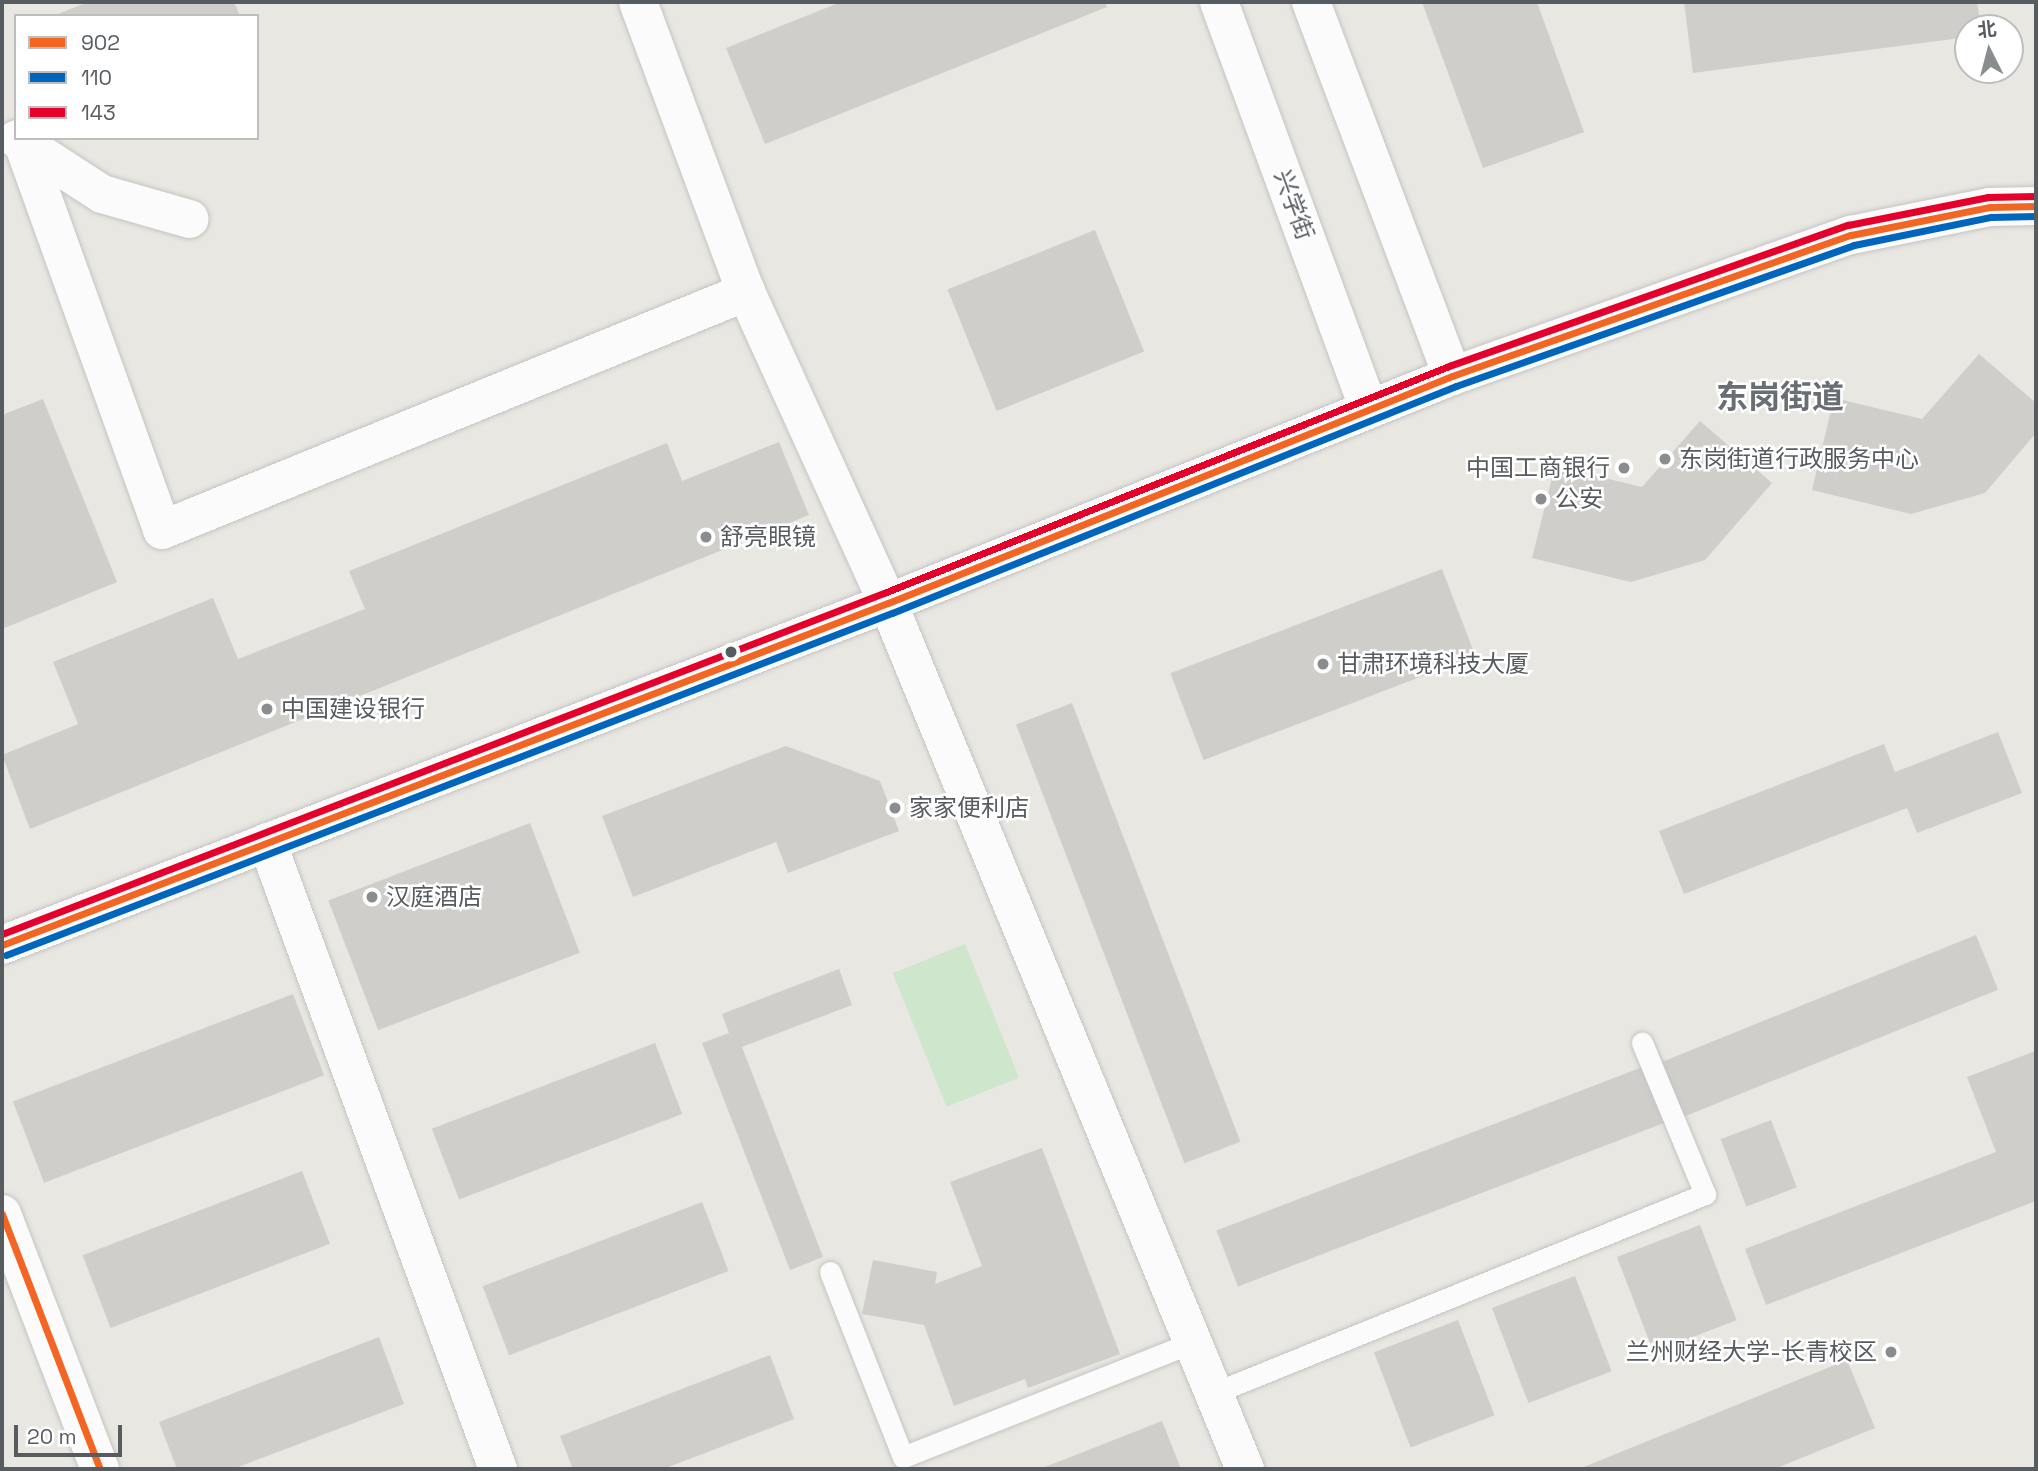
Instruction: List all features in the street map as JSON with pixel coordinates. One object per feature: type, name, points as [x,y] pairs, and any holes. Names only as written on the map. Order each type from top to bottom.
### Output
[{"type":"street","points":[[638,2],[746,292],[888,603],[1245,1469]]},
{"type":"street","name":"兴学街","points":[[1219,2],[1369,409]]},
{"type":"street","points":[[1311,2],[1452,376]]},
{"type":"street","points":[[16,140],[162,530],[746,292]]},
{"type":"street","points":[[20,140],[102,194],[190,219]]},
{"type":"street","points":[[2,945],[888,603],[1452,376],[1851,235],[1990,207],[2036,206]]},
{"type":"street","points":[[267,842],[498,1469]]},
{"type":"street","points":[[2,1214],[100,1469]]},
{"type":"lane","points":[[1214,1394],[1705,1194],[1642,1043]]},
{"type":"lane","points":[[830,1272],[903,1457],[1193,1342]]},
{"type":"green space","points":[[965,944],[1019,1078],[947,1107],[893,973]]},
{"type":"building","points":[[88,2],[234,2],[239,14],[58,14]]},
{"type":"building","points":[[841,2],[1105,2],[1107,7],[765,144],[726,48]]},
{"type":"building","points":[[1422,2],[1537,2],[1584,132],[1483,168]]},
{"type":"building","points":[[1684,2],[1977,2],[1979,14],[1954,14],[1954,39],[1693,73]]},
{"type":"building","points":[[1095,230],[1144,351],[997,411],[948,290]]},
{"type":"building","points":[[1979,354],[2036,403],[2036,433],[1985,493],[1911,514],[1812,490],[1834,398],[1922,419]]},
{"type":"building","points":[[43,399],[117,582],[2,629],[2,415]]},
{"type":"building","points":[[1700,421],[1772,483],[1705,560],[1631,582],[1532,558],[1555,466],[1642,487]]},
{"type":"building","points":[[779,442],[809,515],[30,829],[2,755],[78,724],[53,662],[213,598],[238,659],[365,609],[349,571],[667,443],[682,481]]},
{"type":"building","name":"甘肃环境科技大厦","points":[[1442,569],[1475,656],[1204,760],[1170,673]]},
{"type":"building","points":[[1072,703],[1240,1142],[1184,1163],[1016,725]]},
{"type":"building","points":[[1998,732],[2022,793],[1917,833],[1907,808],[1684,894],[1659,831],[1884,744],[1895,772]]},
{"type":"building","points":[[786,746],[880,781],[899,831],[788,873],[776,842],[633,897],[602,816]]},
{"type":"building","points":[[530,823],[580,953],[378,1030],[328,900]]},
{"type":"building","points":[[1976,935],[1998,990],[1682,1117],[1660,1063]]},
{"type":"building","points":[[839,969],[852,1005],[742,1047],[823,1257],[790,1270],[702,1043],[729,1033],[722,1014]]},
{"type":"building","points":[[293,994],[324,1075],[44,1183],[13,1102]]},
{"type":"building","points":[[655,1043],[682,1114],[459,1200],[432,1129]]},
{"type":"building","points":[[2035,1051],[2036,1201],[1766,1305],[1745,1249],[1996,1152],[1967,1077]]},
{"type":"building","points":[[1645,1066],[1667,1122],[1238,1287],[1216,1230]]},
{"type":"building","points":[[1771,1120],[1797,1187],[1746,1207],[1721,1139]]},
{"type":"building","points":[[1042,1148],[1120,1354],[1028,1388],[1025,1379],[954,1406],[924,1325],[862,1314],[873,1260],[937,1272],[935,1284],[982,1266],[950,1182]]},
{"type":"building","points":[[302,1171],[330,1244],[111,1328],[83,1255]]},
{"type":"building","points":[[702,1202],[729,1271],[509,1355],[483,1286]]},
{"type":"building","points":[[1700,1225],[1737,1320],[1653,1352],[1617,1257]]},
{"type":"building","points":[[1575,1276],[1612,1371],[1528,1403],[1492,1308]]},
{"type":"building","points":[[1458,1320],[1495,1415],[1411,1447],[1374,1352]]},
{"type":"building","points":[[379,1337],[404,1404],[233,1469],[177,1469],[159,1422]]},
{"type":"building","points":[[770,1355],[794,1419],[663,1469],[573,1469],[560,1436]]},
{"type":"building","points":[[1847,1360],[1875,1428],[1774,1469],[1579,1469]]},
{"type":"building","points":[[1162,1421],[1181,1469],[1040,1469]]},
{"type":"transit line","name":"143","points":[[2,934],[884,593],[1449,366],[1848,225],[1988,197],[2036,196]]},
{"type":"transit line","name":"902","points":[[2,945],[888,603],[1452,376],[1851,235],[1990,207],[2036,206]]},
{"type":"transit line","name":"110","points":[[6,955],[892,613],[1456,386],[1854,245],[1991,217],[2036,216]]},
{"type":"transit line","name":"902","points":[[2,1214],[100,1469]]},
{"type":"place","name":"东岗街道行政服务中心","points":[[1665,459]]},
{"type":"place","name":"中国工商银行","points":[[1624,468]]},
{"type":"place","name":"公安","points":[[1541,499]]},
{"type":"place","name":"舒亮眼镜","points":[[706,537]]},
{"type":"place","name":"甘肃环境科技大厦","points":[[1323,664]]},
{"type":"place","name":"中国建设银行","points":[[267,709]]},
{"type":"place","name":"家家便利店","points":[[895,808]]},
{"type":"place","name":"汉庭酒店","points":[[372,897]]},
{"type":"place","name":"兰州财经大学-长青校区","points":[[1891,1352]]},
{"type":"district","name":"东岗街道","points":[[1780,397]]}]
